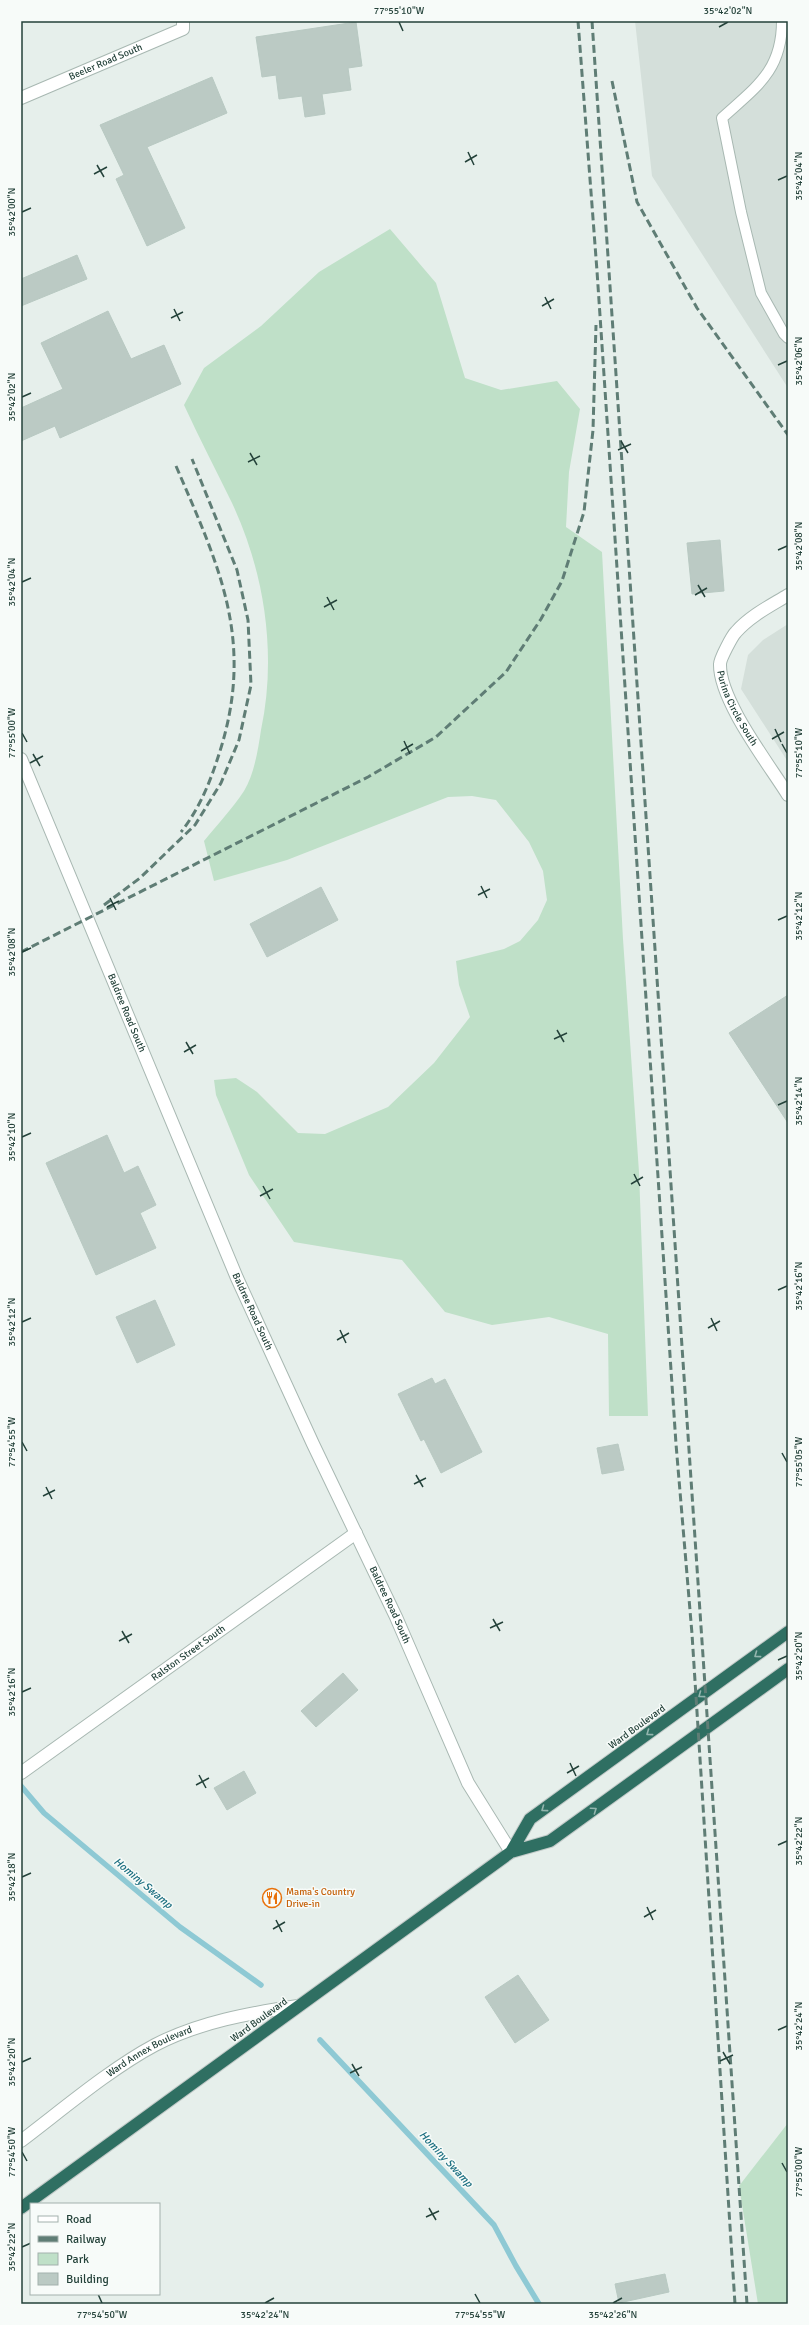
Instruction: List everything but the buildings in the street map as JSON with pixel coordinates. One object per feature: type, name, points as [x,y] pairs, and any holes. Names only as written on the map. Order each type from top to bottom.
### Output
[{"type":"highway","name":"Ward Boulevard","points":[[511,1852],[530,1819],[788,1632]]},
{"type":"highway","name":"Ward Boulevard","points":[[21,2208],[511,1852],[550,1841],[788,1669]]},
{"type":"street","name":"Beeler Road South","points":[[21,98],[183,29],[183,21]]},
{"type":"street","name":"Purina Circle South","points":[[788,595],[750,618],[730,639],[720,663],[721,678],[731,704],[788,795]]},
{"type":"street","name":"Baldree Road South","points":[[21,758],[237,1278],[396,1617],[468,1783],[511,1852]]},
{"type":"street","name":"Ralston Street South","points":[[21,1773],[356,1534]]},
{"type":"street","name":"Ward Annex Boulevard","points":[[21,2141],[124,2064],[155,2045],[187,2032],[246,2014],[298,2006]]},
{"type":"lane","points":[[782,21],[782,40],[775,64],[753,90],[722,118],[741,212],[761,293],[784,334],[788,338]]},
{"type":"shaded area","points":[[635,21],[788,21],[788,388],[652,176]]},
{"type":"shaded area","points":[[788,624],[788,762],[741,689],[748,655],[763,640]]},
{"type":"green space","points":[[390,229],[436,283],[465,378],[501,390],[557,381],[580,409],[569,472],[566,527],[602,552],[623,939],[639,1172],[648,1416],[609,1416],[608,1334],[549,1317],[492,1325],[445,1312],[402,1260],[294,1242],[249,1175],[216,1095],[214,1080],[236,1078],[257,1092],[298,1133],[325,1134],[388,1107],[434,1063],[470,1017],[459,985],[456,961],[504,949],[520,941],[538,920],[547,900],[543,871],[529,842],[496,800],[472,796],[448,797],[287,860],[214,881],[204,841],[244,791],[253,770],[266,702],[268,644],[260,586],[253,557],[232,503],[184,405],[204,368],[261,326],[319,272]]},
{"type":"green space","points":[[788,2123],[788,2304],[758,2304],[739,2186]]},
{"type":"waterway","name":"Hominy Swamp","points":[[21,1786],[44,1813],[180,1927],[261,1985]]},
{"type":"waterway","name":"Hominy Swamp","points":[[320,2040],[494,2225],[539,2304]]},
{"type":"railway","points":[[578,21],[597,271],[676,1444],[692,1634],[735,2304]]},
{"type":"railway","points":[[592,21],[747,2304]]},
{"type":"railway","points":[[612,81],[637,202],[697,308],[788,435]]},
{"type":"railway","points":[[21,952],[368,777],[436,737],[506,672],[541,619],[562,581],[584,512],[593,430],[596,325]]},
{"type":"railway","points":[[104,905],[140,878],[195,825],[221,783],[239,740],[251,685],[248,620],[237,570],[192,459]]},
{"type":"railway","points":[[176,466],[192,502],[218,571],[227,604],[233,638],[234,674],[230,711],[217,762],[209,783],[194,813],[181,832]]},
{"type":"place","name":"Mama's Country Drive-in","points":[[272,1898]]}]
